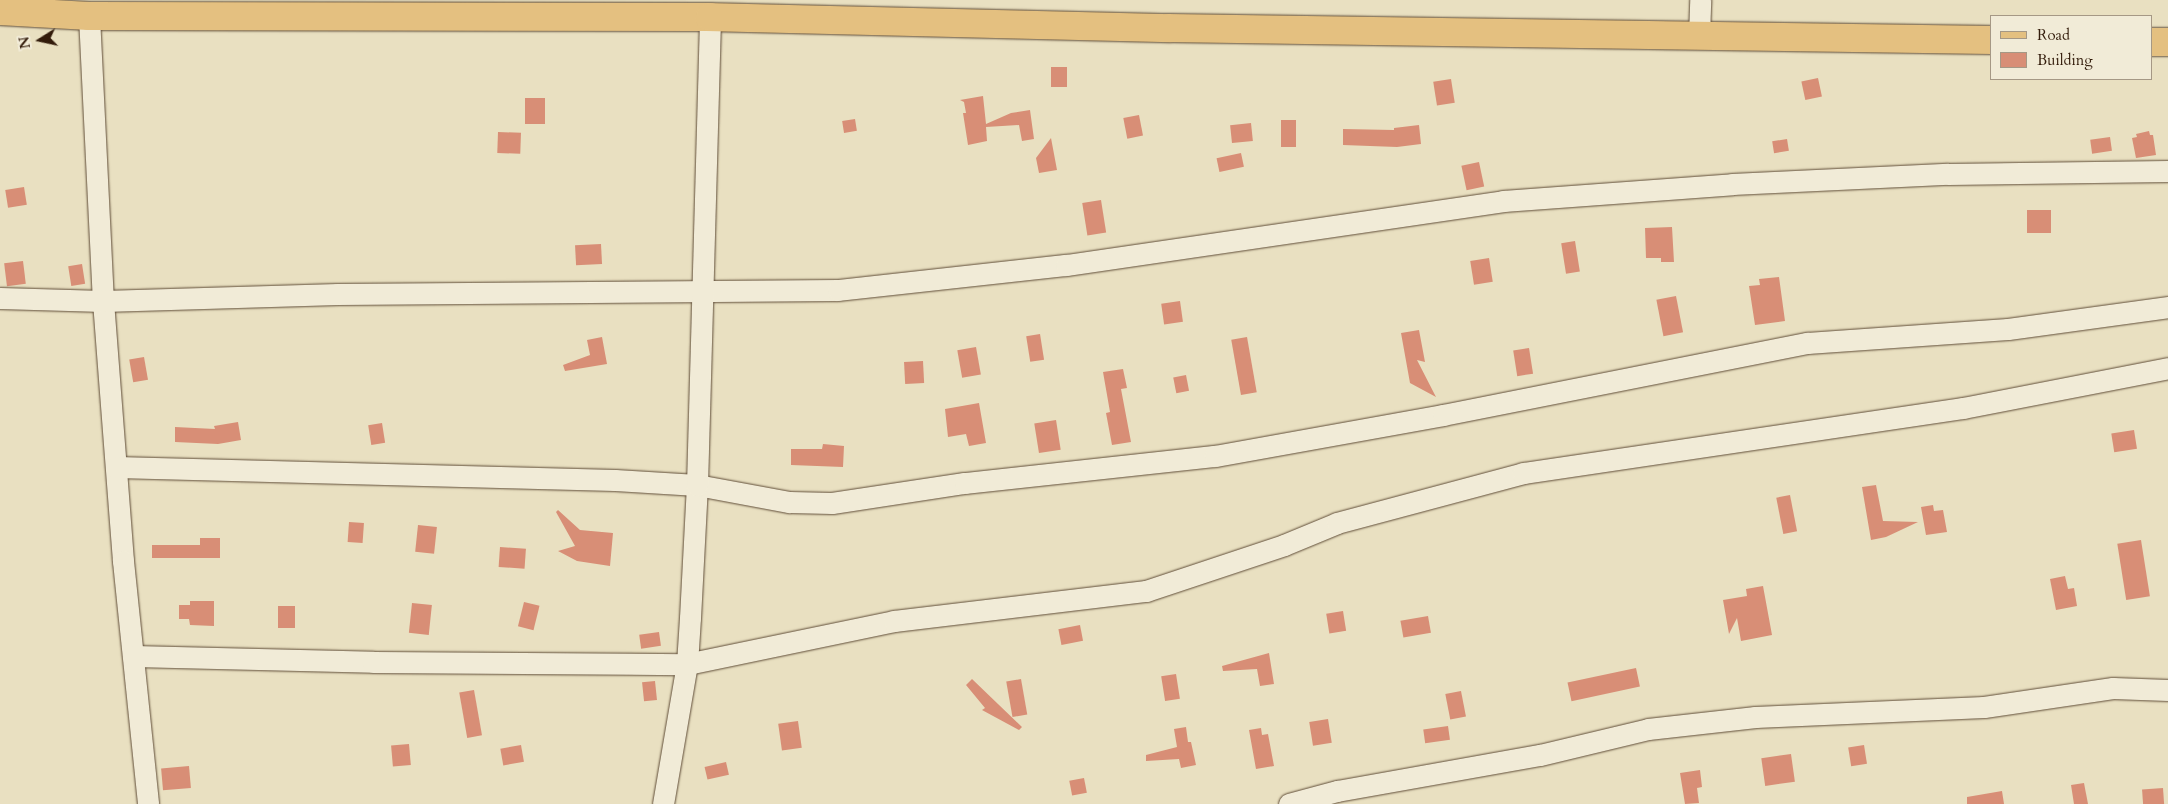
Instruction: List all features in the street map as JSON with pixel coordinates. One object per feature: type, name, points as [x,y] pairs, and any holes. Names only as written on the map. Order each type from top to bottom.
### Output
[{"type":"main road","points":[[0,11],[89,16],[208,7],[626,8],[710,17],[1168,28],[1990,40]]},
{"type":"main road","points":[[2153,42],[2168,42]]},
{"type":"street","points":[[1699,36],[1700,0]]},
{"type":"street","points":[[89,16],[103,301],[116,467],[148,804]]},
{"type":"street","points":[[662,804],[686,664],[697,485],[710,17]]},
{"type":"street","points":[[0,298],[103,301],[338,294],[838,290],[1066,265],[1523,200],[1732,184],[1948,174],[2168,171]]},
{"type":"street","points":[[116,467],[615,480],[697,485],[789,502],[832,503],[966,483],[1215,456],[1443,415],[1806,342],[2008,329],[2168,307]]},
{"type":"street","points":[[133,656],[373,662],[686,664],[894,621],[1146,591],[1284,546],[1337,523],[1523,472],[1963,408],[2168,368]]},
{"type":"street","points":[[1288,804],[1337,791],[1540,755],[1648,729],[1755,717],[1984,707],[2113,688],[2168,690]]},
{"type":"building","points":[[1051,67],[1067,67],[1067,87],[1051,87]]},
{"type":"building","points":[[1818,78],[1822,97],[1805,100],[1801,82]]},
{"type":"building","points":[[1451,79],[1455,103],[1437,106],[1433,82]]},
{"type":"building","points":[[983,96],[986,124],[1011,113],[1030,110],[1034,139],[1022,141],[1019,125],[986,127],[987,141],[968,145],[963,113],[966,113],[964,102],[960,100]]},
{"type":"building","points":[[525,98],[545,98],[545,124],[525,124]]},
{"type":"building","points":[[1139,115],[1143,136],[1127,139],[1123,118]]},
{"type":"building","points":[[855,119],[857,131],[844,133],[842,121]]},
{"type":"building","points":[[1281,120],[1296,120],[1296,147],[1281,147]]},
{"type":"building","points":[[1251,123],[1253,141],[1232,143],[1230,125]]},
{"type":"building","points":[[1419,125],[1421,144],[1397,147],[1343,145],[1343,129],[1394,130],[1394,128]]},
{"type":"building","points":[[2149,131],[2150,135],[2153,135],[2156,155],[2136,158],[2132,138],[2137,137],[2136,134]]},
{"type":"building","points":[[498,132],[521,133],[520,154],[497,153]]},
{"type":"building","points":[[2110,137],[2112,151],[2092,154],[2090,140]]},
{"type":"building","points":[[1051,138],[1057,170],[1039,173],[1036,158]]},
{"type":"building","points":[[1787,139],[1789,151],[1774,153],[1772,141]]},
{"type":"building","points":[[1241,153],[1244,167],[1219,172],[1217,158]]},
{"type":"building","points":[[1479,162],[1484,186],[1467,190],[1461,166]]},
{"type":"building","points":[[24,187],[27,205],[8,208],[5,190]]},
{"type":"building","points":[[1101,200],[1106,233],[1087,236],[1082,203]]},
{"type":"building","points":[[2027,210],[2051,210],[2051,233],[2027,233]]},
{"type":"building","points":[[1672,227],[1674,262],[1661,262],[1661,258],[1646,258],[1645,228]]},
{"type":"building","points":[[1575,241],[1580,272],[1566,274],[1561,243]]},
{"type":"building","points":[[601,244],[602,264],[576,265],[575,245]]},
{"type":"building","points":[[1489,258],[1493,282],[1474,285],[1470,261]]},
{"type":"building","points":[[23,261],[26,284],[7,286],[4,263]]},
{"type":"building","points":[[82,264],[85,284],[71,286],[68,266]]},
{"type":"building","points":[[1779,277],[1785,321],[1755,325],[1749,286],[1760,285],[1759,279]]},
{"type":"building","points":[[1676,296],[1683,332],[1663,336],[1656,300]]},
{"type":"building","points":[[1180,301],[1183,322],[1164,324],[1161,304]]},
{"type":"building","points":[[1419,330],[1425,362],[1417,360],[1436,397],[1410,383],[1401,333]]},
{"type":"building","points":[[1040,334],[1044,360],[1030,362],[1026,336]]},
{"type":"building","points":[[602,337],[607,364],[565,371],[563,365],[590,355],[587,340]]},
{"type":"building","points":[[1247,337],[1257,392],[1241,395],[1231,340]]},
{"type":"building","points":[[976,347],[981,375],[962,378],[957,350]]},
{"type":"building","points":[[1529,348],[1533,374],[1517,376],[1513,351]]},
{"type":"building","points":[[144,357],[148,380],[133,382],[129,360]]},
{"type":"building","points":[[923,361],[924,383],[905,384],[904,362]]},
{"type":"building","points":[[1123,369],[1127,388],[1121,389],[1131,442],[1112,445],[1106,413],[1110,412],[1103,372]]},
{"type":"building","points":[[1186,375],[1189,391],[1176,393],[1173,377]]},
{"type":"building","points":[[979,403],[986,443],[969,446],[966,434],[948,437],[945,409]]},
{"type":"building","points":[[1056,420],[1061,450],[1039,453],[1034,423]]},
{"type":"building","points":[[238,422],[241,440],[218,444],[175,442],[175,427],[215,429],[214,426]]},
{"type":"building","points":[[382,423],[385,443],[371,445],[368,425]]},
{"type":"building","points":[[2134,430],[2137,449],[2114,452],[2111,434]]},
{"type":"building","points":[[823,444],[844,446],[843,467],[791,465],[791,449],[822,449]]},
{"type":"building","points":[[1876,485],[1883,521],[1918,522],[1886,537],[1871,540],[1862,487]]},
{"type":"building","points":[[1790,495],[1797,531],[1783,534],[1776,498]]},
{"type":"building","points":[[1933,505],[1934,511],[1943,510],[1947,532],[1926,535],[1921,507]]},
{"type":"building","points":[[558,510],[580,530],[613,533],[610,566],[577,561],[558,551],[575,546],[556,512]]},
{"type":"building","points":[[349,522],[364,523],[363,543],[348,542]]},
{"type":"building","points":[[418,525],[437,527],[434,554],[415,552]]},
{"type":"building","points":[[200,538],[220,538],[220,558],[152,558],[152,545],[200,545]]},
{"type":"building","points":[[2141,540],[2150,596],[2126,600],[2117,544]]},
{"type":"building","points":[[500,547],[526,549],[525,569],[499,567]]},
{"type":"building","points":[[2065,576],[2068,589],[2074,588],[2077,606],[2056,610],[2050,579]]},
{"type":"building","points":[[1763,586],[1772,635],[1741,641],[1737,618],[1729,634],[1723,600],[1747,596],[1746,589]]},
{"type":"building","points":[[190,601],[214,601],[214,626],[190,625],[189,619],[179,619],[179,605],[190,605]]},
{"type":"building","points":[[524,602],[540,606],[533,630],[518,626]]},
{"type":"building","points":[[412,603],[432,605],[429,635],[409,633]]},
{"type":"building","points":[[278,606],[295,606],[295,628],[278,628]]},
{"type":"building","points":[[1343,611],[1346,631],[1329,633],[1326,614]]},
{"type":"building","points":[[1428,616],[1431,633],[1403,638],[1400,621]]},
{"type":"building","points":[[1080,625],[1083,641],[1061,645],[1058,629]]},
{"type":"building","points":[[659,632],[661,646],[641,649],[639,635]]},
{"type":"building","points":[[1269,653],[1274,684],[1260,686],[1257,669],[1223,671],[1222,666]]},
{"type":"building","points":[[1636,668],[1640,687],[1571,701],[1568,683]]},
{"type":"building","points":[[1176,674],[1180,699],[1165,701],[1161,676]]},
{"type":"building","points":[[972,679],[1022,727],[1019,730],[982,710],[985,708],[966,685]]},
{"type":"building","points":[[1021,679],[1027,714],[1012,717],[1006,682]]},
{"type":"building","points":[[655,681],[657,700],[644,701],[642,682]]},
{"type":"building","points":[[474,690],[482,735],[467,738],[459,693]]},
{"type":"building","points":[[1461,691],[1466,717],[1450,720],[1445,694]]},
{"type":"building","points":[[1328,719],[1332,743],[1313,746],[1309,722]]},
{"type":"building","points":[[798,721],[802,748],[782,751],[778,724]]},
{"type":"building","points":[[1448,726],[1450,740],[1425,743],[1423,729]]},
{"type":"building","points":[[1186,727],[1188,742],[1191,742],[1196,765],[1181,768],[1179,759],[1146,761],[1146,755],[1177,747],[1174,729]]},
{"type":"building","points":[[1261,728],[1262,735],[1268,734],[1274,766],[1256,769],[1249,730]]},
{"type":"building","points":[[409,744],[411,765],[393,766],[391,746]]},
{"type":"building","points":[[521,745],[524,762],[503,765],[500,749]]},
{"type":"building","points":[[1864,745],[1867,764],[1851,766],[1848,748]]},
{"type":"building","points":[[1791,754],[1795,782],[1765,786],[1761,758]]},
{"type":"building","points":[[726,762],[729,775],[707,780],[705,767]]},
{"type":"building","points":[[189,766],[191,788],[163,790],[161,768]]},
{"type":"building","points":[[1700,770],[1702,787],[1697,788],[1699,803],[1685,804],[1680,773]]},
{"type":"building","points":[[1084,778],[1087,793],[1072,796],[1069,781]]},
{"type":"building","points":[[2084,783],[2088,804],[2074,804],[2071,785]]},
{"type":"building","points":[[2163,788],[2164,804],[2143,804],[2142,789]]},
{"type":"building","points":[[2002,791],[2004,804],[1967,804],[1967,797]]}]
